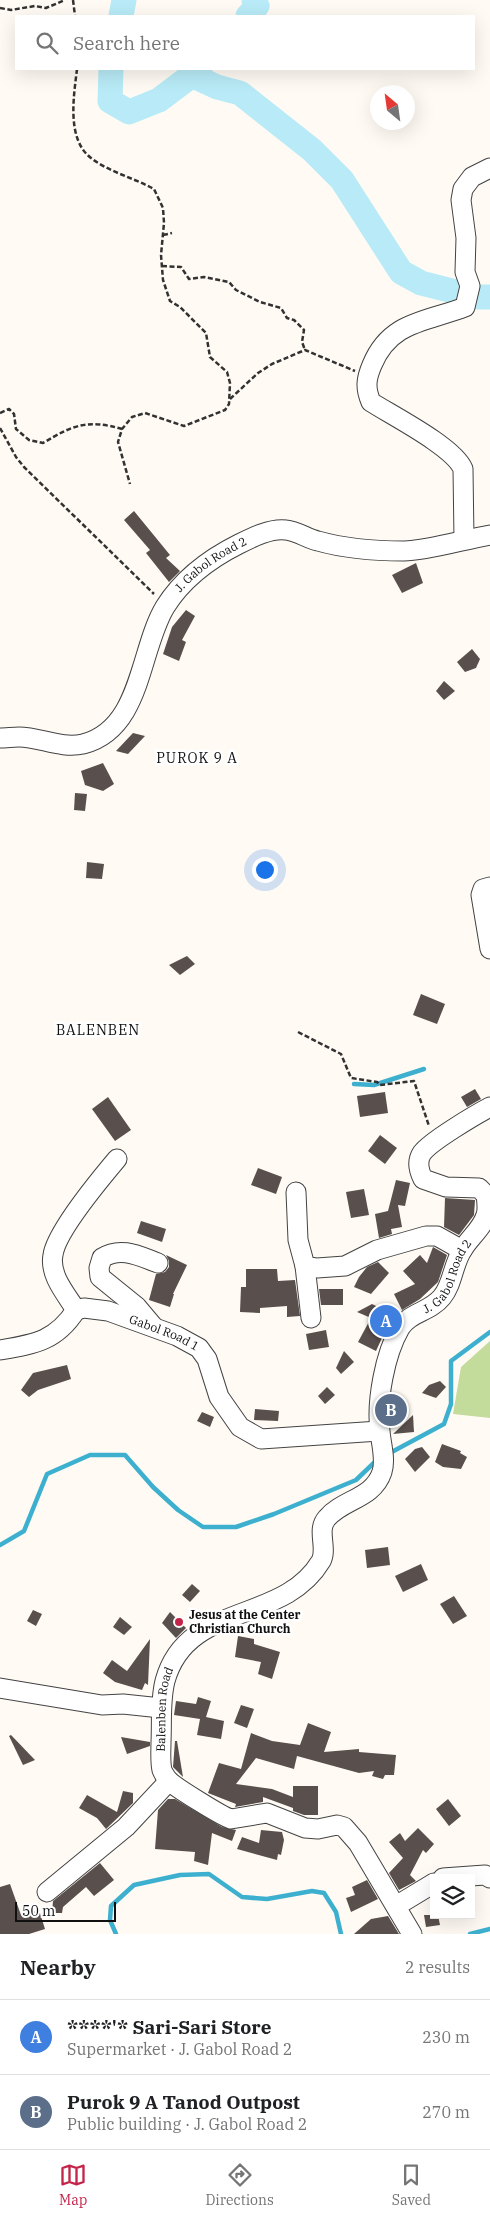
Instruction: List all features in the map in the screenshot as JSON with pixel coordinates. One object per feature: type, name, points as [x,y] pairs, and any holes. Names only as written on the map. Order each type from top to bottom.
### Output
[{"type":"street","points":[[464,539],[463,469],[460,463],[444,448],[371,402],[366,390],[367,377],[374,360],[394,332],[410,324],[465,307],[470,286],[465,272],[466,238],[461,200],[463,189],[472,177],[490,168]]},
{"type":"street","name":"J. Gabol Road 2","points":[[0,738],[20,737],[61,745],[80,744],[96,739],[110,729],[123,713],[134,691],[157,623],[166,606],[202,565],[239,544],[272,531],[287,530],[316,541],[347,548],[407,551],[490,535]]},
{"type":"street","points":[[490,886],[483,889],[481,895],[490,949]]},
{"type":"street","name":"J. Gabol Road 2","points":[[381,1438],[382,1381],[397,1335],[408,1318],[421,1312],[442,1297],[462,1250],[482,1223],[487,1207],[486,1195],[479,1188],[446,1187],[423,1179],[418,1171],[419,1160],[422,1153],[438,1141],[490,1107]]},
{"type":"street","points":[[0,1350],[53,1337],[66,1326],[76,1310],[57,1280],[52,1255],[70,1222],[95,1184],[117,1159]]},
{"type":"street","points":[[296,1192],[298,1240],[305,1266],[310,1318]]},
{"type":"street","points":[[305,1266],[317,1268],[345,1266],[377,1250],[426,1236],[437,1236],[462,1250]]},
{"type":"street","points":[[154,1327],[137,1307],[106,1284],[100,1277],[98,1268],[102,1258],[115,1252],[129,1252],[158,1263]]},
{"type":"street","name":"Gabol Road 1","points":[[76,1310],[84,1308],[108,1311],[177,1336],[199,1348],[207,1359],[219,1398],[240,1427],[262,1439],[381,1438]]},
{"type":"street","name":"Balenben Road","points":[[169,1780],[162,1770],[161,1708],[166,1679],[179,1652],[195,1634],[214,1623],[282,1597],[307,1578],[322,1559],[322,1528],[326,1519],[344,1504],[359,1498],[370,1490],[382,1470],[381,1438]]},
{"type":"street","points":[[0,1688],[102,1705],[123,1704],[161,1708]]},
{"type":"street","points":[[48,1892],[126,1827],[169,1780],[231,1819],[267,1813],[305,1828],[318,1829],[337,1825],[344,1827],[358,1843],[411,1931]]},
{"type":"street","points":[[475,1876],[486,1875],[490,1878]]},
{"type":"street","points":[[396,1906],[430,1886]]},
{"type":"path","points":[[0,8],[11,10],[35,6],[46,8],[65,0]]},
{"type":"path","points":[[73,0],[74,15]]},
{"type":"path","points":[[77,70],[74,90],[75,128],[81,145],[90,157],[154,189],[163,208],[163,280],[170,301],[180,307],[206,334],[210,357],[227,372],[230,399]]},
{"type":"path","points":[[163,235],[172,233]]},
{"type":"path","points":[[162,266],[181,267],[189,279],[204,277],[229,282],[236,290],[260,302],[281,308],[287,318],[294,320],[304,330],[302,342],[305,350],[367,377]]},
{"type":"path","points":[[130,484],[118,442],[122,429],[132,416],[145,413],[184,426],[225,410],[230,399],[258,373],[272,364],[305,350]]},
{"type":"path","points":[[0,413],[8,409],[14,414],[16,429],[29,440],[43,443],[70,427],[91,423],[122,429]]},
{"type":"path","points":[[0,428],[24,467],[130,568],[166,606]]},
{"type":"path","points":[[298,1032],[342,1054],[351,1078],[377,1082],[380,1085],[414,1081],[424,1114],[438,1141]]},
{"type":"green space","points":[[490,1341],[490,1418],[453,1414],[461,1367]]},
{"type":"building","points":[[134,511],[170,555],[166,558],[180,571],[169,582],[146,553],[150,550],[124,520]]},
{"type":"building","points":[[416,563],[423,583],[402,593],[392,575]]},
{"type":"building","points":[[186,610],[195,616],[182,640],[186,642],[179,661],[163,654],[172,627]]},
{"type":"building","points":[[472,649],[480,659],[476,668],[465,672],[457,662]]},
{"type":"building","points":[[444,681],[455,691],[444,700],[436,691]]},
{"type":"building","points":[[133,733],[145,736],[128,754],[116,751]]},
{"type":"building","points":[[103,763],[114,784],[103,791],[85,785],[81,771]]},
{"type":"building","points":[[75,793],[87,794],[85,811],[74,810]]},
{"type":"building","points":[[87,862],[104,864],[102,879],[86,878]]},
{"type":"building","points":[[187,956],[195,964],[180,975],[169,965]]},
{"type":"building","points":[[421,994],[445,1004],[437,1024],[413,1015]]},
{"type":"building","points":[[475,1089],[481,1099],[467,1107],[461,1097]]},
{"type":"building","points":[[385,1092],[388,1113],[360,1117],[357,1096]]},
{"type":"building","points":[[108,1097],[131,1130],[115,1141],[92,1109]]},
{"type":"building","points":[[380,1135],[397,1148],[385,1164],[368,1151]]},
{"type":"building","points":[[258,1168],[282,1177],[276,1194],[251,1185]]},
{"type":"building","points":[[396,1180],[410,1183],[405,1206],[398,1205],[402,1227],[391,1229],[392,1234],[379,1238],[375,1214],[388,1211]]},
{"type":"building","points":[[364,1189],[369,1215],[351,1218],[346,1192]]},
{"type":"building","points":[[445,1198],[475,1200],[474,1215],[459,1235],[444,1227]]},
{"type":"building","points":[[141,1221],[166,1229],[162,1242],[137,1233]]},
{"type":"building","points":[[433,1247],[447,1255],[438,1282],[420,1299],[402,1310],[394,1294],[415,1284],[403,1271],[420,1255],[427,1263]]},
{"type":"building","points":[[166,1255],[187,1265],[173,1294],[170,1307],[149,1300],[156,1274],[165,1272],[169,1267]]},
{"type":"building","points":[[378,1262],[389,1273],[371,1294],[354,1287],[367,1267]]},
{"type":"building","points":[[246,1269],[277,1269],[278,1281],[295,1280],[300,1316],[287,1317],[287,1306],[260,1308],[260,1313],[240,1312],[241,1287],[246,1287]]},
{"type":"building","points":[[319,1289],[343,1289],[343,1305],[321,1305]]},
{"type":"building","points":[[372,1304],[393,1314],[376,1351],[358,1342],[371,1318],[357,1312]]},
{"type":"building","points":[[326,1330],[329,1347],[309,1350],[306,1334]]},
{"type":"building","points":[[344,1351],[354,1362],[341,1374],[336,1368]]},
{"type":"building","points":[[67,1365],[71,1379],[38,1390],[29,1397],[21,1390],[33,1373]]},
{"type":"building","points":[[440,1381],[446,1387],[436,1398],[422,1393],[429,1385]]},
{"type":"building","points":[[327,1387],[335,1395],[325,1404],[318,1396]]},
{"type":"building","points":[[255,1409],[279,1411],[278,1421],[254,1420]]},
{"type":"building","points":[[202,1412],[214,1417],[210,1427],[197,1421]]},
{"type":"building","points":[[413,1415],[414,1432],[393,1434]]},
{"type":"building","points":[[442,1444],[461,1451],[460,1453],[467,1457],[461,1469],[443,1467],[435,1462]]},
{"type":"building","points":[[422,1447],[430,1457],[415,1472],[405,1459],[415,1449]]},
{"type":"building","points":[[388,1547],[390,1565],[367,1568],[365,1550]]},
{"type":"building","points":[[421,1564],[428,1580],[403,1592],[395,1576]]},
{"type":"building","points":[[192,1584],[200,1591],[190,1602],[182,1595]]},
{"type":"building","points":[[454,1596],[467,1616],[453,1624],[440,1604]]},
{"type":"building","points":[[33,1610],[42,1614],[36,1626],[27,1621]]},
{"type":"building","points":[[170,1612],[186,1628],[176,1638],[162,1623]]},
{"type":"building","points":[[120,1617],[132,1627],[124,1635],[113,1627]]},
{"type":"building","points":[[238,1636],[254,1639],[254,1644],[280,1652],[272,1679],[258,1674],[261,1662],[235,1657]]},
{"type":"building","points":[[150,1639],[148,1685],[145,1683],[142,1690],[115,1682],[103,1673],[112,1660],[127,1671]]},
{"type":"building","points":[[198,1697],[211,1701],[206,1717],[224,1721],[221,1739],[197,1735],[200,1719],[174,1715],[176,1701],[196,1704]]},
{"type":"building","points":[[241,1705],[254,1709],[247,1728],[234,1723]]},
{"type":"building","points":[[308,1723],[331,1732],[324,1752],[359,1749],[359,1752],[396,1755],[394,1775],[385,1775],[383,1779],[372,1776],[374,1771],[359,1773],[297,1756],[294,1769],[256,1758],[236,1784],[272,1789],[293,1797],[293,1786],[318,1786],[318,1815],[304,1815],[293,1811],[293,1808],[263,1797],[263,1802],[235,1807],[236,1804],[208,1793],[219,1763],[241,1769],[251,1733],[272,1741],[300,1745]]},
{"type":"building","points":[[11,1735],[35,1760],[23,1765],[9,1736]]},
{"type":"building","points":[[121,1737],[150,1742],[150,1746],[127,1754]]},
{"type":"building","points":[[175,1741],[177,1741],[183,1777],[173,1767]]},
{"type":"building","points":[[123,1791],[133,1793],[133,1803],[106,1829],[97,1818],[79,1808],[87,1795],[117,1812]]},
{"type":"building","points":[[168,1799],[175,1799],[222,1827],[236,1830],[232,1841],[212,1833],[208,1865],[194,1861],[195,1852],[155,1849],[158,1810]]},
{"type":"building","points":[[448,1799],[461,1816],[449,1826],[436,1809]]},
{"type":"building","points":[[418,1828],[434,1844],[426,1853],[423,1850],[410,1875],[416,1881],[399,1890],[389,1873],[403,1858],[389,1842],[400,1833],[405,1841]]},
{"type":"building","points":[[261,1830],[282,1832],[284,1840],[281,1855],[278,1854],[277,1860],[237,1849],[242,1837],[259,1843]]},
{"type":"building","points":[[100,1863],[114,1880],[94,1896],[86,1887],[63,1907],[62,1913],[52,1913],[53,1901]]},
{"type":"building","points":[[367,1880],[378,1899],[351,1912],[346,1898],[355,1895],[352,1887]]},
{"type":"building","points":[[10,1884],[21,1915],[39,1910],[45,1929],[29,1934],[0,1934],[0,1887]]},
{"type":"building","points":[[424,1915],[430,1915],[430,1919],[439,1919],[440,1925],[426,1927]]},
{"type":"building","points":[[388,1916],[399,1934],[354,1934],[371,1919]]},
{"type":"waterway","points":[[121,15],[124,0]]},
{"type":"waterway","points":[[249,15],[257,6],[254,0]]},
{"type":"waterway","points":[[111,70],[110,101],[129,112],[159,100],[199,70]]},
{"type":"waterway","points":[[193,76],[217,87],[240,93],[312,150],[342,180],[401,272],[421,283],[476,297],[490,297]]},
{"type":"waterway","points":[[354,1084],[374,1085],[424,1069]]},
{"type":"waterway","points":[[388,1454],[444,1424],[451,1404],[451,1361],[490,1332]]},
{"type":"waterway","points":[[0,1545],[24,1531],[47,1474],[90,1455],[125,1455],[153,1487],[178,1510],[203,1527],[236,1527],[274,1514],[356,1480],[379,1458]]},
{"type":"waterway","points":[[116,1934],[110,1920],[111,1906],[134,1885],[180,1875],[209,1874],[242,1897],[267,1899],[312,1891],[324,1893],[336,1912],[341,1934]]},
{"type":"waterway","points":[[470,1934],[490,1929]]},
{"type":"place","name":"****'* Sari-Sari Store","points":[[386,1321]]},
{"type":"place","name":"Purok 9 A Tanod Outpost","points":[[391,1410]]},
{"type":"place","name":"Jesus at the Center Christian Church","points":[[179,1622]]},
{"type":"district","name":"PUROK 9 A","points":[[197,758]]},
{"type":"district","name":"BALENBEN","points":[[98,1030]]}]
